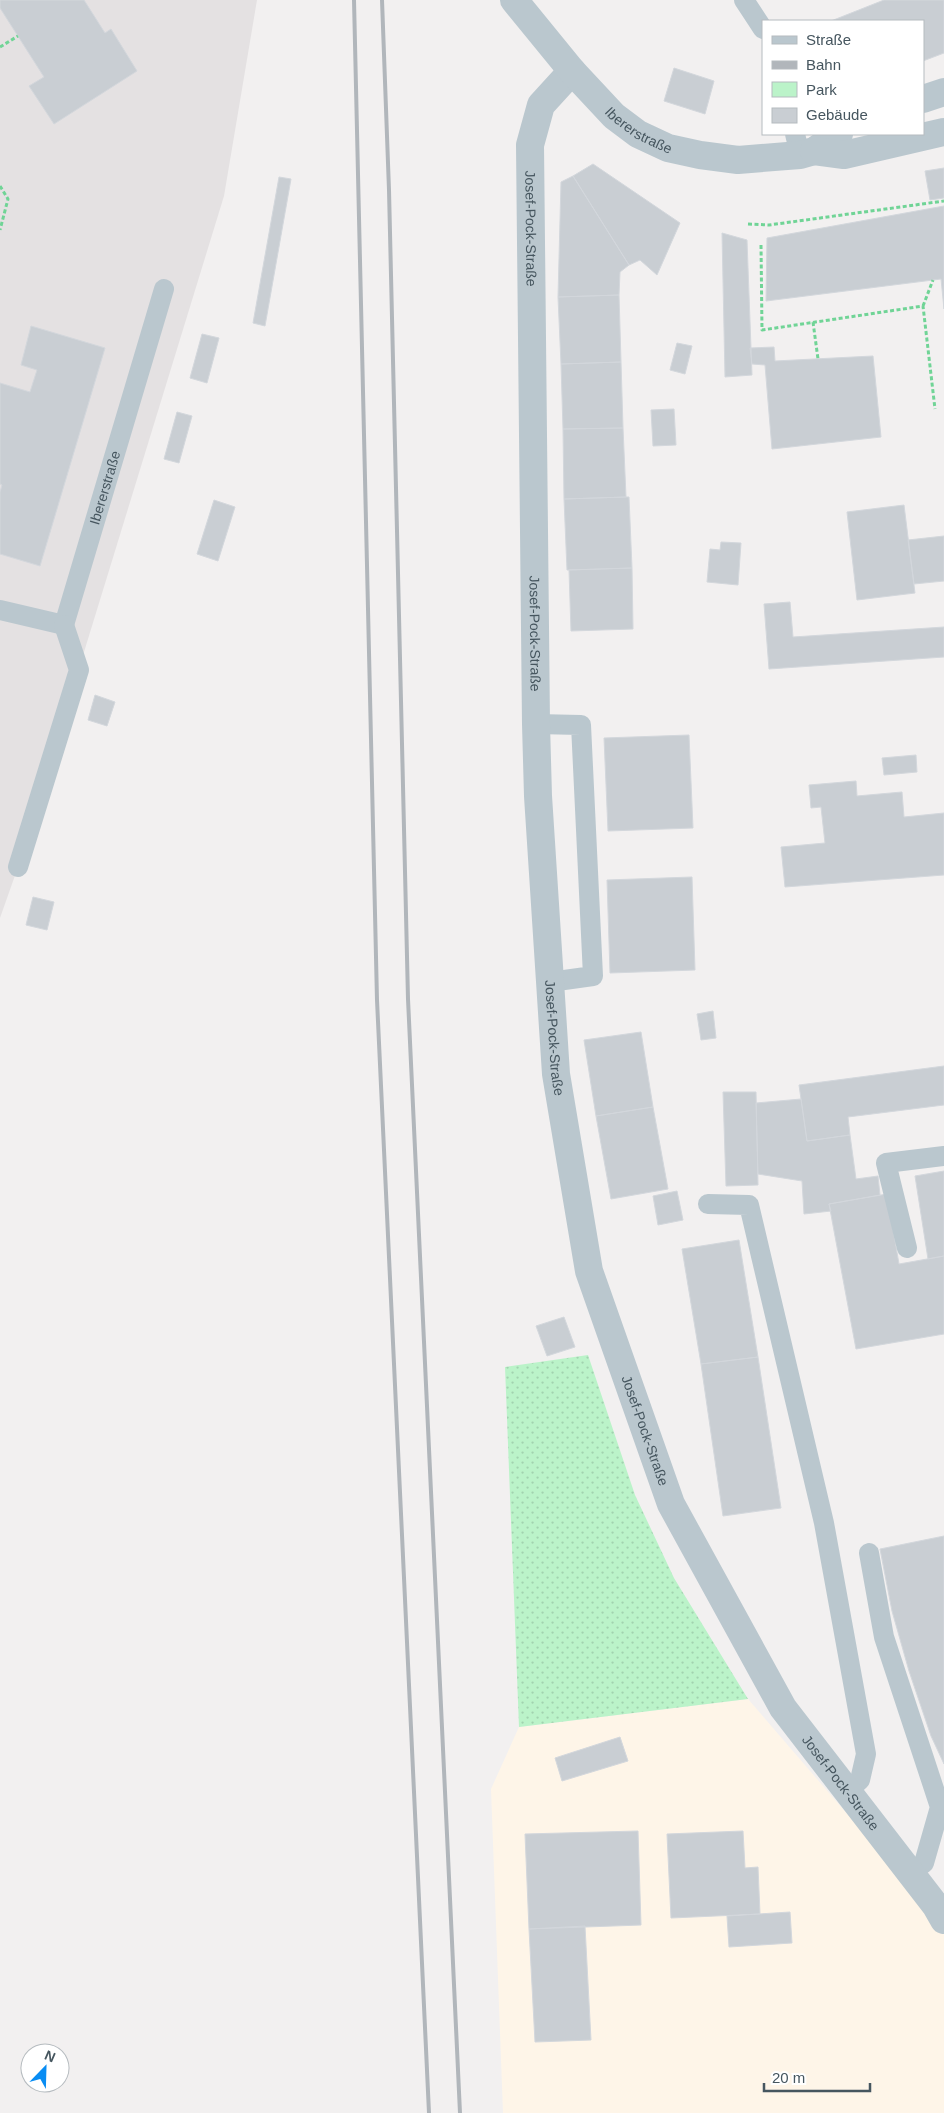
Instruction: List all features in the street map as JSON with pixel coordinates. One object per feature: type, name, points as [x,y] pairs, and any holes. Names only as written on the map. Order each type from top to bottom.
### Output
[{"type":"street","name":"Ibererstraße","points":[[514,0],[572,71],[614,116],[638,134],[668,148],[738,160],[803,147],[844,155],[944,132]]},
{"type":"street","name":"Josef-Pock-Straße","points":[[572,71],[541,105],[530,145],[536,724],[538,796],[556,1074],[589,1271],[671,1504],[783,1708],[910,1872],[941,1908]]},
{"type":"street","points":[[924,99],[944,92]]},
{"type":"street","points":[[803,147],[836,135]]},
{"type":"lane","points":[[744,0],[762,27]]},
{"type":"lane","name":"Ibererstraße","points":[[64,624],[164,289]]},
{"type":"lane","points":[[0,610],[64,624],[78,670],[18,867]]},
{"type":"lane","points":[[536,724],[581,725],[582,735],[593,976],[550,982]]},
{"type":"lane","points":[[907,1248],[886,1163],[944,1156]]},
{"type":"lane","points":[[708,1204],[749,1205],[824,1523],[866,1754],[860,1780],[848,1792]]},
{"type":"lane","points":[[869,1553],[884,1636],[940,1807],[924,1863],[910,1872]]},
{"type":"path","points":[[0,47],[18,36]]},
{"type":"path","points":[[0,186],[8,199],[0,230]]},
{"type":"path","points":[[748,224],[769,225],[944,201]]},
{"type":"path","points":[[931,203],[931,208]]},
{"type":"path","points":[[761,245],[762,330],[923,306]]},
{"type":"path","points":[[933,280],[923,306],[935,409]]},
{"type":"path","points":[[813,322],[818,359]]},
{"type":"shaded area","points":[[0,0],[257,0],[224,196],[18,867],[0,918]]},
{"type":"shaded area","points":[[748,1699],[936,1917],[944,1930],[944,2113],[503,2113],[491,1789],[519,1727]]},
{"type":"green space","points":[[588,1355],[635,1495],[674,1578],[748,1699],[519,1727],[505,1367]]},
{"type":"building","points":[[0,0],[84,0],[105,33],[111,29],[137,71],[54,124],[29,86],[44,77],[0,8]]},
{"type":"building","points":[[884,0],[944,0],[944,53],[924,61],[924,20],[834,20]]},
{"type":"building","points":[[674,68],[714,81],[705,114],[664,101]]},
{"type":"building","points":[[593,164],[680,223],[657,275],[640,260],[629,265],[573,176]]},
{"type":"building","points":[[944,168],[944,198],[930,200],[925,171]]},
{"type":"building","points":[[573,176],[629,265],[620,272],[619,295],[558,297],[561,182]]},
{"type":"building","points":[[279,177],[291,179],[265,326],[253,323]]},
{"type":"building","points":[[944,206],[944,309],[941,279],[766,301],[767,238]]},
{"type":"building","points":[[722,233],[747,240],[752,375],[725,377]]},
{"type":"building","points":[[619,295],[621,362],[561,364],[558,297]]},
{"type":"building","points":[[31,326],[105,348],[40,566],[0,554],[0,492],[2,485],[0,484],[0,383],[30,392],[37,370],[21,365]]},
{"type":"building","points":[[202,334],[219,338],[207,383],[190,378]]},
{"type":"building","points":[[677,343],[692,346],[685,374],[670,370]]},
{"type":"building","points":[[774,347],[775,361],[873,356],[881,437],[772,449],[765,365],[752,364],[750,348]]},
{"type":"building","points":[[621,362],[623,428],[563,429],[561,364]]},
{"type":"building","points":[[674,409],[676,445],[653,446],[651,410]]},
{"type":"building","points":[[177,412],[192,416],[179,463],[164,459]]},
{"type":"building","points":[[623,428],[626,497],[564,499],[563,429]]},
{"type":"building","points":[[629,497],[632,568],[567,570],[564,499]]},
{"type":"building","points":[[214,500],[235,507],[218,561],[197,554]]},
{"type":"building","points":[[904,505],[915,593],[857,600],[847,512]]},
{"type":"building","points":[[944,536],[944,581],[914,584],[908,540]]},
{"type":"building","points":[[721,542],[741,543],[738,585],[707,582],[710,549],[720,550]]},
{"type":"building","points":[[632,568],[633,629],[571,631],[569,570]]},
{"type":"building","points":[[790,602],[793,637],[944,627],[944,657],[769,669],[764,604]]},
{"type":"building","points":[[95,695],[115,702],[107,726],[88,720]]},
{"type":"building","points":[[689,735],[693,828],[608,831],[604,738]]},
{"type":"building","points":[[916,755],[917,772],[884,775],[882,758]]},
{"type":"building","points":[[856,781],[857,796],[902,792],[904,817],[944,813],[944,875],[785,887],[781,847],[825,843],[821,807],[811,808],[809,785]]},
{"type":"building","points":[[692,877],[695,970],[610,973],[607,880]]},
{"type":"building","points":[[33,897],[54,902],[47,930],[26,925]]},
{"type":"building","points":[[713,1011],[716,1038],[701,1040],[697,1014]]},
{"type":"building","points":[[641,1032],[653,1107],[596,1116],[584,1040]]},
{"type":"building","points":[[944,1066],[944,1105],[848,1117],[850,1135],[807,1141],[799,1085]]},
{"type":"building","points":[[723,1092],[756,1092],[758,1185],[726,1186]]},
{"type":"building","points":[[801,1099],[807,1141],[850,1135],[856,1179],[878,1176],[880,1195],[829,1204],[831,1211],[804,1214],[802,1181],[758,1174],[756,1103]]},
{"type":"building","points":[[653,1107],[668,1189],[611,1199],[596,1116]]},
{"type":"building","points":[[944,1171],[944,1256],[928,1259],[915,1176]]},
{"type":"building","points":[[677,1191],[683,1220],[658,1225],[653,1196]]},
{"type":"building","points":[[887,1194],[899,1264],[944,1256],[944,1334],[856,1349],[829,1204]]},
{"type":"building","points":[[739,1240],[758,1357],[701,1364],[682,1249]]},
{"type":"building","points":[[564,1317],[575,1347],[547,1356],[536,1326]]},
{"type":"building","points":[[758,1357],[781,1508],[723,1516],[701,1364]]},
{"type":"building","points":[[944,1536],[944,1764],[931,1736],[909,1671],[892,1611],[880,1549]]},
{"type":"building","points":[[620,1737],[628,1761],[562,1781],[555,1758]]},
{"type":"building","points":[[638,1831],[641,1925],[529,1929],[525,1834]]},
{"type":"building","points":[[743,1831],[745,1868],[758,1867],[760,1914],[671,1918],[667,1834]]},
{"type":"building","points":[[790,1912],[792,1943],[729,1947],[727,1916]]},
{"type":"building","points":[[585,1926],[591,2040],[535,2042],[529,1929]]},
{"type":"railway","points":[[354,0],[377,1000],[429,2113]]},
{"type":"railway","points":[[382,0],[389,190],[408,999],[460,2113]]}]
